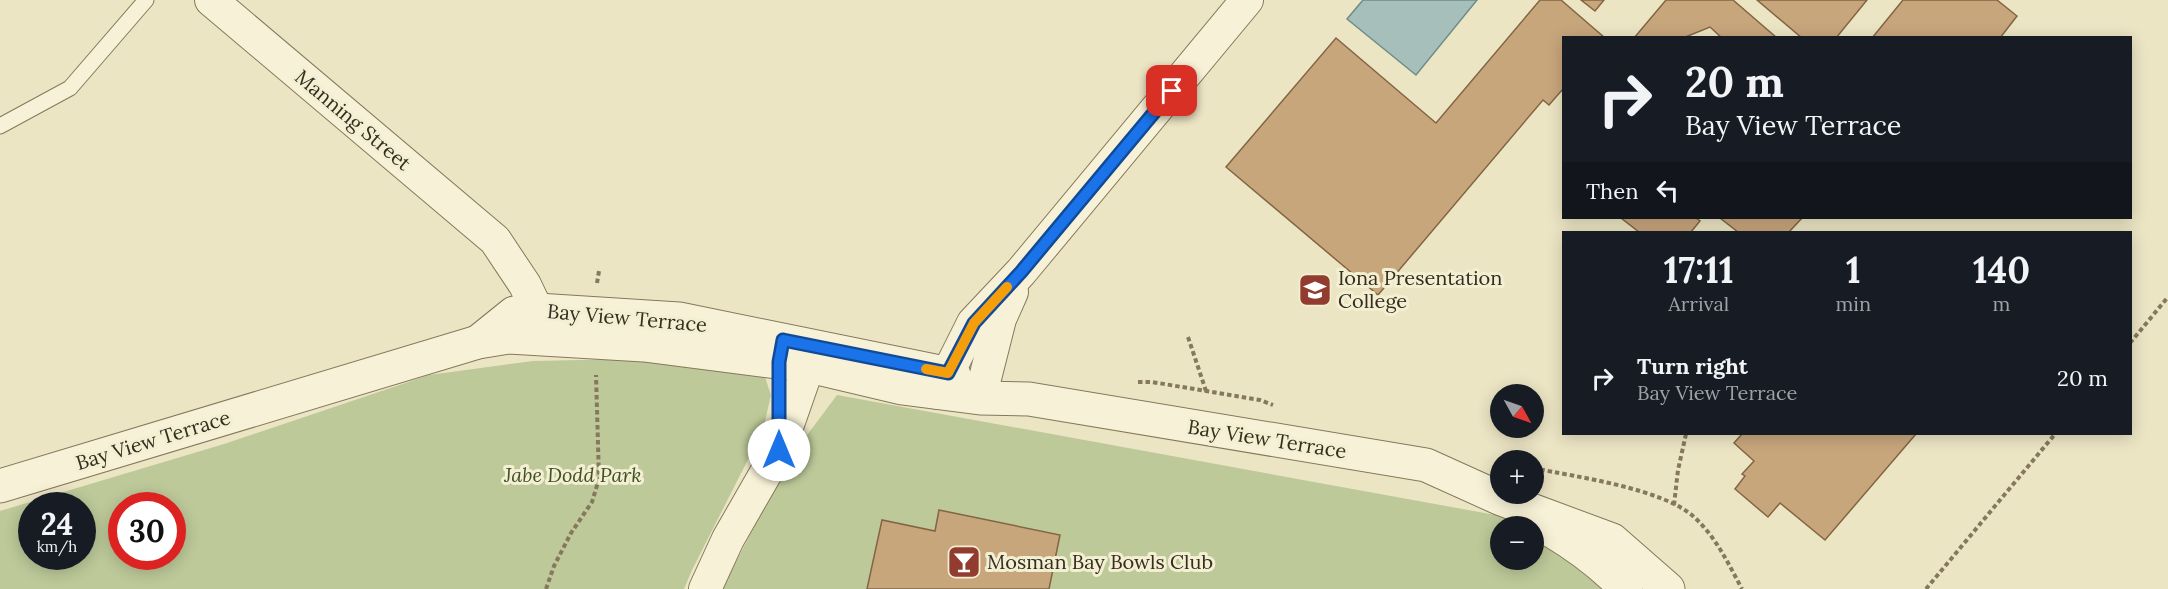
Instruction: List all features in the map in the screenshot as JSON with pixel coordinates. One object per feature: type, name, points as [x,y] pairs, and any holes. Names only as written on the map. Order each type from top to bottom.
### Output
[{"type":"street","name":"Manning Street","points":[[210,0],[495,240],[531,324]]},
{"type":"street","points":[[943,383],[974,323],[1021,272],[1247,0]]},
{"type":"street","points":[[982,389],[1000,319],[1021,272]]},
{"type":"street","name":"Bay View Terrace","points":[[0,486],[478,342],[509,337],[531,324],[596,328],[644,345],[797,354],[902,388],[943,383],[1426,465],[1490,494]]},
{"type":"street","points":[[705,589],[728,539],[779,450],[797,354]]},
{"type":"street","name":"Bay View Terrace","points":[[1509,504],[1576,546],[1612,574],[1626,589]]},
{"type":"street","name":"Bay View Terrace","points":[[1515,504],[1612,540],[1668,589]]},
{"type":"lane","points":[[0,126],[70,88],[146,0]]},
{"type":"path","points":[[546,589],[566,541],[592,502],[599,479],[596,328],[599,271]]},
{"type":"path","points":[[2132,341],[2168,297]]},
{"type":"path","points":[[1188,337],[1206,391]]},
{"type":"path","points":[[1674,505],[1678,470],[1686,435]]},
{"type":"path","points":[[1926,589],[2054,435]]},
{"type":"path","points":[[1544,470],[1657,496],[1692,515],[1720,547],[1742,589]]},
{"type":"green space","name":"Jabe Dodd Park","points":[[628,359],[763,371],[771,395],[763,430],[684,589],[0,589],[0,511],[18,506],[18,570],[96,570],[96,492],[64,492],[224,444],[429,375],[533,361]]},
{"type":"green space","points":[[837,395],[1501,516],[1490,516],[1490,570],[1544,570],[1544,533],[1595,566],[1609,589],[722,589],[790,458]]},
{"type":"water","points":[[1363,0],[1477,0],[1416,75],[1347,19]]},
{"type":"building","points":[[1540,0],[1561,0],[1603,36],[1562,36],[1562,90],[1549,105],[1543,100],[1378,295],[1226,167],[1336,38],[1436,123]]},
{"type":"building","points":[[1581,0],[1604,0],[1595,11]]},
{"type":"building","points":[[1666,0],[1733,0],[1775,36],[1720,36],[1710,27],[1688,36],[1636,36]]},
{"type":"building","points":[[1757,0],[1867,0],[1838,36],[1800,36]]},
{"type":"building","points":[[1903,0],[1997,0],[2017,16],[2002,36],[1874,36]]},
{"type":"building","points":[[1622,219],[1697,219],[1700,221],[1692,231],[1638,231]]},
{"type":"building","points":[[1721,219],[1801,219],[1790,231],[1737,231]]},
{"type":"building","points":[[1741,435],[1915,435],[1825,540],[1780,503],[1768,517],[1735,489],[1745,476],[1742,474],[1754,461],[1734,443]]},
{"type":"building","name":"Mosman Bay Bowls Club","points":[[939,510],[1060,535],[1049,589],[867,589],[882,520],[935,531]]},
{"type":"slow traffic","points":[[926,369],[948,373],[974,323],[1007,287]]},
{"type":"place","name":"Iona Presentation College","points":[[1315,290]]},
{"type":"place","name":"Mosman Bay Bowls Club","points":[[964,562]]},
{"type":"route","points":[[779,450],[779,362],[783,340],[948,373],[974,323],[1021,272],[1172,91]]}]
